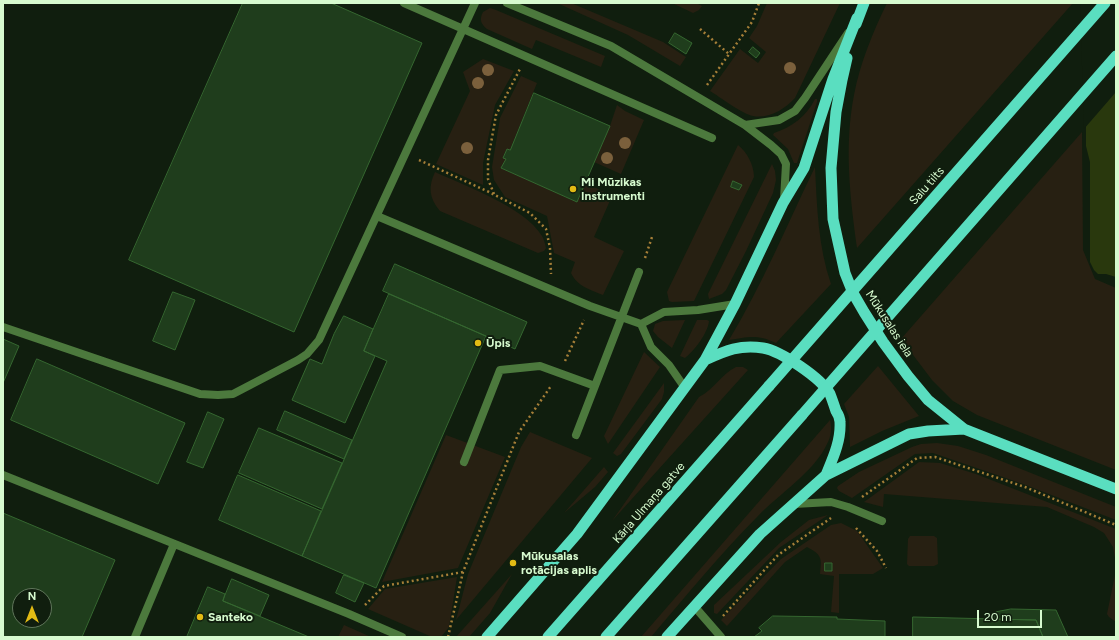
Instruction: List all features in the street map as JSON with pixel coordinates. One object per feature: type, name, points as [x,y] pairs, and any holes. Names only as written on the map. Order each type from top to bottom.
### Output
[{"type":"highway","name":"Mūkusalas iela","points":[[864,3],[857,18],[842,80],[836,112],[831,168],[833,219],[845,273],[853,293],[883,342],[908,376],[928,400],[964,429],[1116,489]]},
{"type":"highway","name":"Salu tilts","points":[[769,386],[1105,3]]},
{"type":"highway","points":[[487,637],[577,534],[705,360],[735,304],[783,203],[804,168],[832,79],[857,18]]},
{"type":"highway","points":[[606,637],[1116,56]]},
{"type":"highway","points":[[705,360],[728,349],[748,347],[764,348],[794,362],[816,378],[829,393],[840,421],[838,444],[826,475]]},
{"type":"highway","name":"Kārļa Ulmaņa gatve","points":[[548,637],[769,386]]},
{"type":"highway","points":[[667,637],[760,534],[826,475],[909,434],[928,431],[964,429]]},
{"type":"street","points":[[404,3],[712,138]]},
{"type":"street","points":[[3,327],[200,394],[233,394],[307,354],[319,340],[462,28],[475,3]]},
{"type":"street","points":[[507,3],[611,46],[745,125],[781,154],[786,164],[783,203]]},
{"type":"street","points":[[745,125],[779,120],[795,111],[857,18]]},
{"type":"street","points":[[376,216],[590,306],[641,324],[651,347],[669,365],[685,388]]},
{"type":"street","points":[[576,435],[639,272]]},
{"type":"street","points":[[641,324],[664,312],[698,310],[735,304]]},
{"type":"street","points":[[464,462],[500,370],[540,366],[595,386]]},
{"type":"street","points":[[3,475],[354,616],[402,637]]},
{"type":"street","points":[[794,504],[831,502],[848,507],[882,521]]},
{"type":"street","points":[[135,637],[174,544]]},
{"type":"street","points":[[694,606],[721,637]]},
{"type":"path","points":[[698,96],[752,22],[759,3]]},
{"type":"path","points":[[700,29],[729,54]]},
{"type":"path","points":[[494,195],[488,179],[488,160],[496,115],[526,56]]},
{"type":"path","points":[[405,153],[530,213],[546,229],[550,248],[552,290]]},
{"type":"path","points":[[639,272],[652,237]]},
{"type":"path","points":[[448,637],[463,572],[519,432],[560,373],[590,306]]},
{"type":"path","points":[[712,627],[778,555],[917,458],[935,457],[1025,487],[1116,525]]},
{"type":"path","points":[[830,518],[837,520]]},
{"type":"path","points":[[851,523],[877,551],[886,568]]},
{"type":"path","points":[[354,616],[384,586],[463,572]]},
{"type":"shaded area","points":[[557,3],[571,3],[663,42],[686,57],[680,66],[628,35]]},
{"type":"shaded area","points":[[672,3],[696,3],[702,6],[699,10],[693,13]]},
{"type":"shaded area","points":[[767,3],[840,3],[795,98],[782,109],[771,115],[759,117],[748,115],[710,91],[740,49],[758,63],[766,52],[749,38],[757,26]]},
{"type":"shaded area","points":[[887,3],[1073,3],[857,248],[849,172],[849,133],[851,114],[863,59]]},
{"type":"shaded area","points":[[1116,3],[1116,277],[1106,274],[1098,274],[1090,262],[1090,162],[1086,146],[1086,126]]},
{"type":"shaded area","points":[[490,8],[605,56],[601,67],[536,40],[532,49],[487,29],[482,24],[481,17],[483,12]]},
{"type":"shaded area","points":[[483,59],[514,71],[495,105],[483,163],[483,185],[436,164],[470,91],[463,72]]},
{"type":"shaded area","points":[[521,76],[537,83],[510,150],[507,149],[503,157],[506,159],[501,168],[577,202],[586,183],[612,196],[594,237],[624,251],[603,295],[584,287],[577,282],[571,273],[575,262],[554,253],[547,216],[505,197],[494,180],[492,167],[500,118]]},
{"type":"shaded area","points":[[815,99],[817,99],[817,102],[797,163],[794,163],[788,149],[773,135],[774,133],[787,128],[803,116]]},
{"type":"shaded area","points":[[617,105],[625,111],[644,120],[621,174],[594,162],[610,126]]},
{"type":"shaded area","points":[[1082,132],[1083,250],[1095,279],[1116,288],[1116,470],[977,415],[953,401],[932,380],[901,339]]},
{"type":"shaded area","points":[[738,145],[749,159],[753,168],[754,177],[694,301],[669,301],[667,292]]},
{"type":"shaded area","points":[[772,164],[775,171],[776,180],[773,193],[746,251],[726,290],[722,294],[709,299],[708,294]]},
{"type":"shaded area","points":[[815,167],[821,241],[823,255],[831,284],[776,343],[758,337],[729,340],[763,276]]},
{"type":"shaded area","points":[[435,172],[493,198],[522,216],[534,225],[542,236],[546,248],[544,251],[538,253],[440,211],[434,202],[431,192],[431,183]]},
{"type":"shaded area","points":[[685,320],[672,348],[653,331],[655,324],[663,321]]},
{"type":"shaded area","points":[[697,320],[709,321],[708,326],[700,341],[685,358],[680,356]]},
{"type":"shaded area","points":[[644,352],[660,367],[608,444],[604,436]]},
{"type":"shaded area","points":[[878,366],[919,416],[882,431],[850,447],[849,417],[844,404]]},
{"type":"shaded area","points":[[736,367],[743,367],[748,370],[612,521],[699,397],[705,394],[730,370]]},
{"type":"shaded area","points":[[664,383],[662,399],[621,454],[617,456],[613,453]]},
{"type":"shaded area","points":[[830,420],[831,429],[827,444],[814,464],[744,530],[703,575],[651,637],[641,637]]},
{"type":"shaded area","points":[[530,432],[592,458],[456,620],[468,574],[521,447]]},
{"type":"shaded area","points":[[446,435],[505,457],[458,568],[382,582]]},
{"type":"shaded area","points":[[937,443],[958,446],[986,455],[1116,507],[1116,520],[1023,484],[933,453],[915,454],[852,498],[839,491],[837,488],[859,472],[912,447],[921,444]]},
{"type":"shaded area","points":[[919,462],[940,463],[976,474],[1116,529],[1116,564],[1113,547],[1104,533],[1094,527],[1047,507],[884,494],[883,507],[864,502]]},
{"type":"shaded area","points":[[604,467],[608,472],[595,487],[564,513]]},
{"type":"shaded area","points":[[828,515],[779,548],[717,614],[714,613],[714,605],[781,542],[809,520]]},
{"type":"shaded area","points":[[841,523],[857,531],[883,568],[873,574],[839,574],[839,613],[831,612],[834,576],[820,574],[820,558],[816,552],[807,547],[785,562],[727,626],[721,620],[781,559],[831,525]]},
{"type":"shaded area","points":[[910,536],[934,536],[937,538],[938,564],[934,566],[909,566],[907,564],[908,539]]},
{"type":"shaded area","points":[[1116,570],[1116,622],[1107,614]]},
{"type":"shaded area","points":[[512,574],[490,613],[469,637],[456,637]]},
{"type":"shaded area","points":[[457,577],[449,627],[441,637],[432,637],[368,609],[385,589]]},
{"type":"shaded area","points":[[344,625],[371,637],[338,637]]},
{"type":"pier","points":[[1080,3],[1116,3],[1116,92],[1084,129]]},
{"type":"building","points":[[243,3],[331,3],[422,43],[294,332],[129,260]]},
{"type":"building","points":[[675,33],[692,43],[686,54],[669,43]]},
{"type":"building","points":[[753,47],[760,53],[756,58],[749,52]]},
{"type":"building","points":[[534,93],[610,126],[577,202],[501,168],[506,159],[503,158],[507,149],[510,150]]},
{"type":"building","points":[[733,181],[742,185],[739,190],[731,187]]},
{"type":"building","points":[[395,264],[527,322],[515,349],[383,291]]},
{"type":"building","points":[[173,292],[195,300],[175,350],[153,341]]},
{"type":"building","points":[[389,294],[486,336],[376,588],[302,556],[387,361],[364,351]]},
{"type":"building","points":[[344,316],[373,329],[364,351],[375,356],[345,423],[292,400],[310,359],[322,364],[334,334]]},
{"type":"building","points":[[3,339],[19,346],[3,383]]},
{"type":"building","points":[[37,359],[185,423],[158,484],[11,420]]},
{"type":"building","points":[[285,411],[352,440],[344,459],[277,430]]},
{"type":"building","points":[[208,412],[224,419],[203,468],[187,462]]},
{"type":"building","points":[[259,428],[342,463],[322,509],[239,473]]},
{"type":"building","points":[[238,475],[321,511],[302,556],[219,520]]},
{"type":"building","points":[[3,513],[115,560],[82,637],[3,637]]},
{"type":"building","points":[[825,563],[832,563],[832,571],[825,571]]},
{"type":"building","points":[[344,575],[364,583],[355,602],[336,593]]},
{"type":"building","points":[[232,579],[269,595],[260,616],[223,601]]},
{"type":"building","points":[[208,587],[225,594],[223,601],[309,637],[187,637]]},
{"type":"building","points":[[1011,609],[1056,610],[1068,637],[1043,637],[1036,620],[990,619],[996,612]]},
{"type":"building","points":[[773,616],[837,617],[837,619],[885,621],[885,637],[754,637],[762,631],[759,628]]},
{"type":"building","points":[[913,617],[1036,620],[1043,637],[913,637]]},
{"type":"place","name":"Mi Mūzikas Instrumenti","points":[[573,189]]},
{"type":"place","name":"Ūpis","points":[[478,343]]},
{"type":"place","name":"Mūkusalas rotācijas aplis","points":[[513,563]]},
{"type":"place","name":"Santeko","points":[[200,617]]}]
